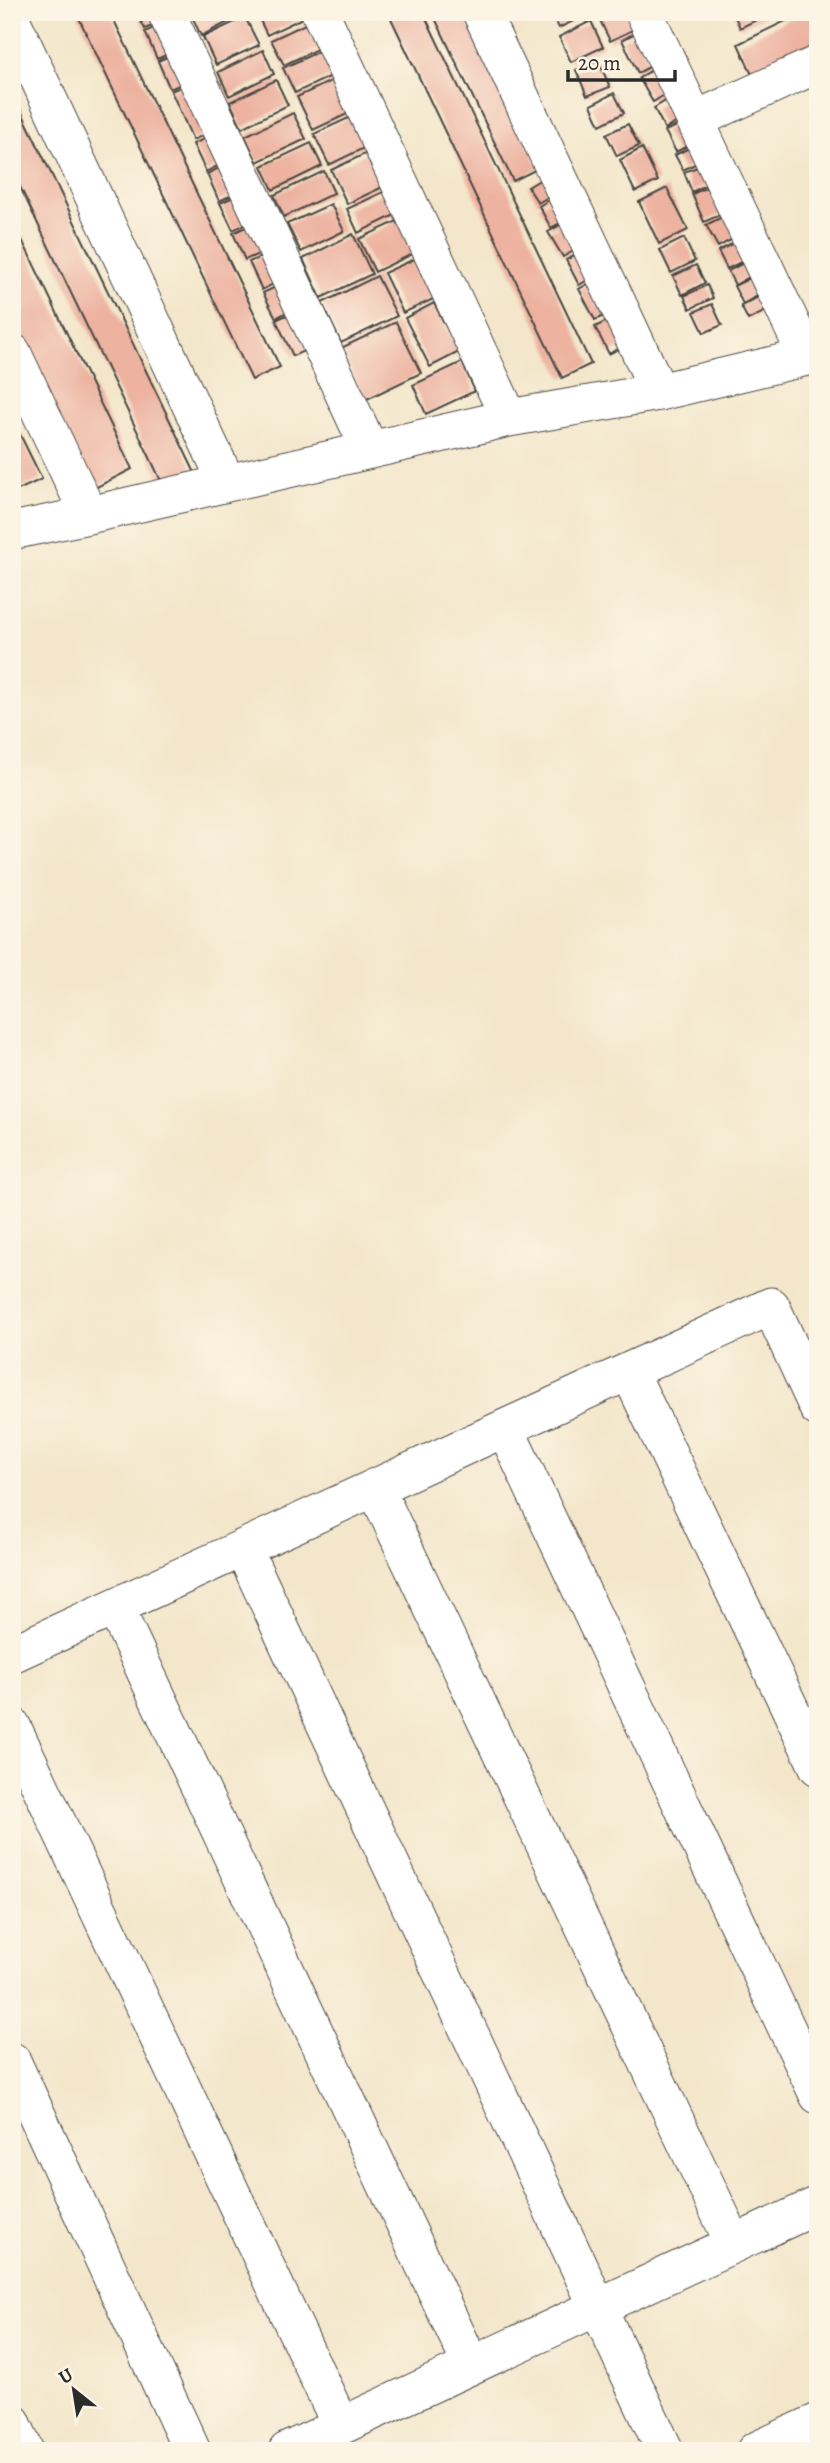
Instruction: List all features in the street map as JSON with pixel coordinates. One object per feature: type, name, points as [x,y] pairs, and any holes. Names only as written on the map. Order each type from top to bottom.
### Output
[{"type":"street","points":[[166,12],[370,450]]},
{"type":"street","points":[[320,12],[509,418]]},
{"type":"street","points":[[481,12],[659,392]]},
{"type":"street","points":[[12,531],[509,418],[659,392],[812,357],[644,12]]},
{"type":"street","points":[[12,21],[227,483]]},
{"type":"street","points":[[695,120],[818,64]]},
{"type":"street","points":[[12,352],[89,515]]},
{"type":"street","points":[[12,1654],[771,1306],[818,1408]]},
{"type":"street","points":[[629,1371],[818,1767]]},
{"type":"street","points":[[505,1428],[818,2095]]},
{"type":"street","points":[[375,1488],[734,2244]]},
{"type":"street","points":[[243,1548],[665,2451]]},
{"type":"street","points":[[115,1607],[471,2365]]},
{"type":"street","points":[[12,1726],[341,2426]]},
{"type":"street","points":[[12,2061],[192,2451]]},
{"type":"street","points":[[287,2451],[818,2205]]},
{"type":"street","points":[[12,2422],[25,2451]]},
{"type":"street","points":[[755,2451],[818,2422]]},
{"type":"building","points":[[76,12],[110,12],[280,367],[252,380]]},
{"type":"building","points":[[136,12],[160,12],[164,21],[145,29]]},
{"type":"building","points":[[190,12],[240,12],[242,15],[201,36]]},
{"type":"building","points":[[256,12],[315,12],[267,35]]},
{"type":"building","points":[[388,12],[423,12],[591,364],[562,378]]},
{"type":"building","points":[[432,12],[464,12],[539,168],[513,181]]},
{"type":"building","points":[[551,12],[585,12],[586,15],[559,28]]},
{"type":"building","points":[[596,12],[632,12],[639,27],[610,41]]},
{"type":"building","points":[[733,12],[773,12],[740,28]]},
{"type":"building","points":[[804,12],[818,12],[818,49],[754,79],[738,44]]},
{"type":"building","points":[[245,17],[259,45],[216,65],[203,37]]},
{"type":"building","points":[[316,19],[328,44],[284,65],[271,40]]},
{"type":"building","points":[[591,21],[603,47],[571,62],[559,37]]},
{"type":"building","points":[[164,23],[177,50],[157,59],[145,32]]},
{"type":"building","points":[[635,33],[651,66],[638,73],[622,40]]},
{"type":"building","points":[[328,47],[340,72],[295,93],[283,68]]},
{"type":"building","points":[[263,50],[274,74],[229,96],[218,72]]},
{"type":"building","points":[[178,52],[190,80],[170,89],[158,61]]},
{"type":"building","points":[[598,60],[610,87],[587,96],[576,70]]},
{"type":"building","points":[[652,70],[666,94],[653,102],[639,78]]},
{"type":"building","points":[[342,76],[358,109],[313,130],[297,97]]},
{"type":"building","points":[[276,80],[288,105],[242,128],[230,102]]},
{"type":"building","points":[[191,82],[204,109],[193,115],[204,110],[213,131],[193,140],[171,91]]},
{"type":"building","points":[[12,92],[195,473],[164,487],[12,170]]},
{"type":"building","points":[[614,93],[624,113],[600,125],[591,105]]},
{"type":"building","points":[[667,100],[678,122],[665,129],[654,108]]},
{"type":"building","points":[[293,113],[306,139],[257,162],[245,136]]},
{"type":"building","points":[[355,115],[370,145],[329,165],[314,134]]},
{"type":"building","points":[[628,124],[639,146],[617,156],[606,134]]},
{"type":"building","points":[[679,125],[689,145],[676,152],[665,131]]},
{"type":"building","points":[[213,135],[225,162],[206,172],[193,144]]},
{"type":"building","points":[[311,143],[322,166],[273,190],[262,166]]},
{"type":"building","points":[[642,148],[658,181],[635,192],[620,160]]},
{"type":"building","points":[[689,148],[697,163],[683,170],[675,155]]},
{"type":"building","points":[[373,150],[389,184],[347,204],[331,170]]},
{"type":"building","points":[[227,164],[239,192],[219,201],[207,174]]},
{"type":"building","points":[[700,166],[708,184],[692,192],[684,172]]},
{"type":"building","points":[[324,171],[334,193],[284,217],[274,195]]},
{"type":"building","points":[[543,178],[553,194],[538,203],[528,187]]},
{"type":"building","points":[[710,186],[722,214],[704,222],[692,194]]},
{"type":"building","points":[[392,188],[403,211],[358,233],[347,209]]},
{"type":"building","points":[[667,188],[688,230],[659,244],[639,202]]},
{"type":"building","points":[[240,194],[253,221],[233,230],[220,203]]},
{"type":"building","points":[[554,197],[566,220],[551,228],[539,206]]},
{"type":"building","points":[[331,204],[344,231],[301,252],[287,224]]},
{"type":"building","points":[[726,215],[738,236],[718,247],[706,225]]},
{"type":"building","points":[[408,216],[423,249],[375,272],[359,239]]},
{"type":"building","points":[[12,219],[132,469],[93,489],[12,321]]},
{"type":"building","points":[[567,221],[582,246],[563,257],[548,232]]},
{"type":"building","points":[[252,224],[265,251],[245,260],[233,233]]},
{"type":"building","points":[[353,234],[372,274],[321,298],[303,259]]},
{"type":"building","points":[[684,238],[695,261],[671,273],[660,250]]},
{"type":"building","points":[[736,242],[745,260],[727,269],[718,251]]},
{"type":"building","points":[[583,251],[596,275],[579,285],[566,260]]},
{"type":"building","points":[[269,253],[281,280],[262,290],[249,262]]},
{"type":"building","points":[[421,256],[440,296],[403,313],[384,273]]},
{"type":"building","points":[[749,260],[756,273],[735,285],[728,271]]},
{"type":"building","points":[[696,265],[705,283],[682,295],[673,276]]},
{"type":"building","points":[[756,275],[765,292],[743,304],[734,286]]},
{"type":"building","points":[[377,276],[397,316],[341,343],[322,303]]},
{"type":"building","points":[[597,279],[613,312],[595,320],[579,289]]},
{"type":"building","points":[[284,283],[296,307],[276,318],[263,293]]},
{"type":"building","points":[[707,285],[713,298],[690,309],[684,296]]},
{"type":"building","points":[[764,294],[772,308],[748,320],[741,306]]},
{"type":"building","points":[[434,303],[459,352],[430,367],[405,318]]},
{"type":"building","points":[[712,304],[722,325],[704,333],[694,312]]},
{"type":"building","points":[[299,309],[317,345],[293,356],[276,320]]},
{"type":"building","points":[[617,316],[631,342],[609,354],[595,327]]},
{"type":"building","points":[[396,322],[421,373],[365,400],[341,348]]},
{"type":"building","points":[[462,362],[475,391],[426,414],[413,385]]},
{"type":"building","points":[[12,418],[42,479],[12,493]]}]
